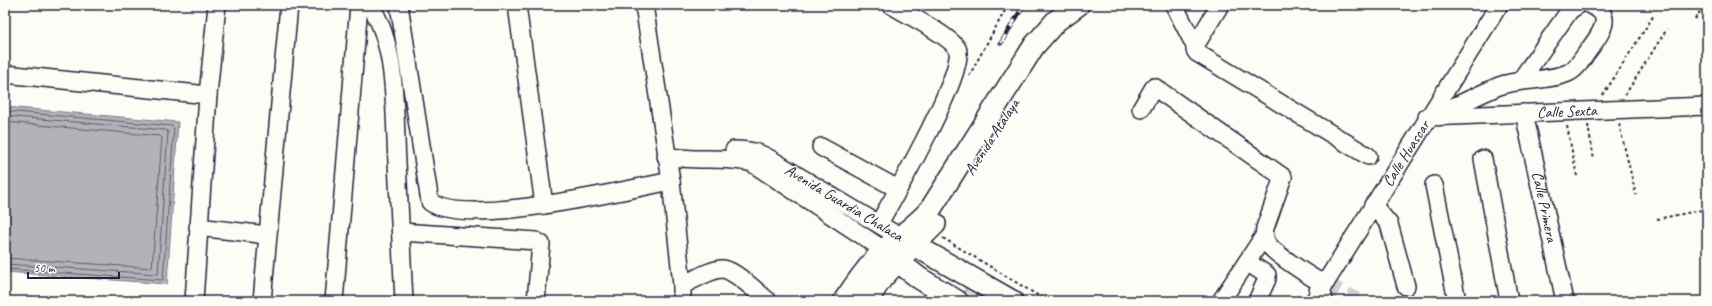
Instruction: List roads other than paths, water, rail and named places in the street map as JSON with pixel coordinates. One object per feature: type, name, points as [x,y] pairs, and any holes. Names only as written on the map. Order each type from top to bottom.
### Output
[{"type":"main road","name":"Avenida Atalaya","points":[[907,241],[930,230],[940,217],[1046,53],[1065,28],[1079,5]]},
{"type":"main road","name":"Avenida Atalaya","points":[[890,256],[907,241],[930,210],[1034,46],[1056,21],[1079,5]]},
{"type":"main road","name":"Avenida Guardia Chalaca","points":[[907,241],[1012,301]]},
{"type":"main road","name":"Avenida Guardia Chalaca","points":[[890,256],[919,278],[957,301]]},
{"type":"main road","points":[[844,301],[868,268],[890,256]]},
{"type":"main road","points":[[867,301],[879,282],[890,256]]},
{"type":"street","points":[[194,301],[198,227],[215,5]]},
{"type":"street","points":[[262,301],[289,5]]},
{"type":"street","points":[[334,301],[359,5]]},
{"type":"street","points":[[370,5],[375,13],[386,41],[392,81],[404,301]]},
{"type":"street","points":[[399,5],[430,202],[450,210],[503,211],[544,205],[671,181]]},
{"type":"street","points":[[517,5],[544,205]]},
{"type":"street","points":[[644,5],[671,181],[682,293],[714,271],[722,269],[732,272],[768,301]]},
{"type":"street","points":[[879,223],[942,106],[956,72],[960,55],[950,40],[891,5]]},
{"type":"street","points":[[1174,5],[1195,46],[1197,53],[1368,156]]},
{"type":"street","points":[[1195,46],[1220,5]]},
{"type":"street","name":"Calle Huascar","points":[[1320,294],[1427,117],[1499,5]]},
{"type":"street","points":[[1520,81],[1570,10],[1578,5]]},
{"type":"street","points":[[1427,117],[1499,86],[1520,81],[1556,77],[1576,68],[1603,30],[1604,21],[1602,14],[1596,7],[1590,5]]},
{"type":"street","points":[[5,74],[208,95]]},
{"type":"street","points":[[1141,109],[1154,87],[1282,177],[1265,228],[1264,236],[1220,301]]},
{"type":"street","name":"Calle Sexta","points":[[1427,117],[1707,106]]},
{"type":"street","name":"Calle Primera","points":[[1524,113],[1565,301]]},
{"type":"street","points":[[821,146],[898,189]]},
{"type":"street","name":"Avenida Guardia Chalaca","points":[[666,156],[686,159],[739,160],[776,170],[836,207],[890,256]]},
{"type":"street","points":[[1483,159],[1509,301]]},
{"type":"street","points":[[1434,185],[1457,301]]},
{"type":"street","points":[[1373,205],[1390,224],[1406,286]]},
{"type":"street","name":"Avenida Guardia Chalaca","points":[[836,207],[879,223],[907,241]]},
{"type":"street","points":[[198,227],[267,235]]},
{"type":"street","points":[[401,232],[536,241],[541,244],[536,301]]},
{"type":"street","points":[[1264,236],[1268,245],[1308,275],[1320,294]]},
{"type":"street","points":[[1247,262],[1267,275],[1267,279],[1256,301]]},
{"type":"water","points":[[5,107],[178,122],[167,284],[5,272]]},
{"type":"tunnel","points":[[1324,284],[1357,301]]},
{"type":"railway","points":[[1001,43],[1024,5]]}]
